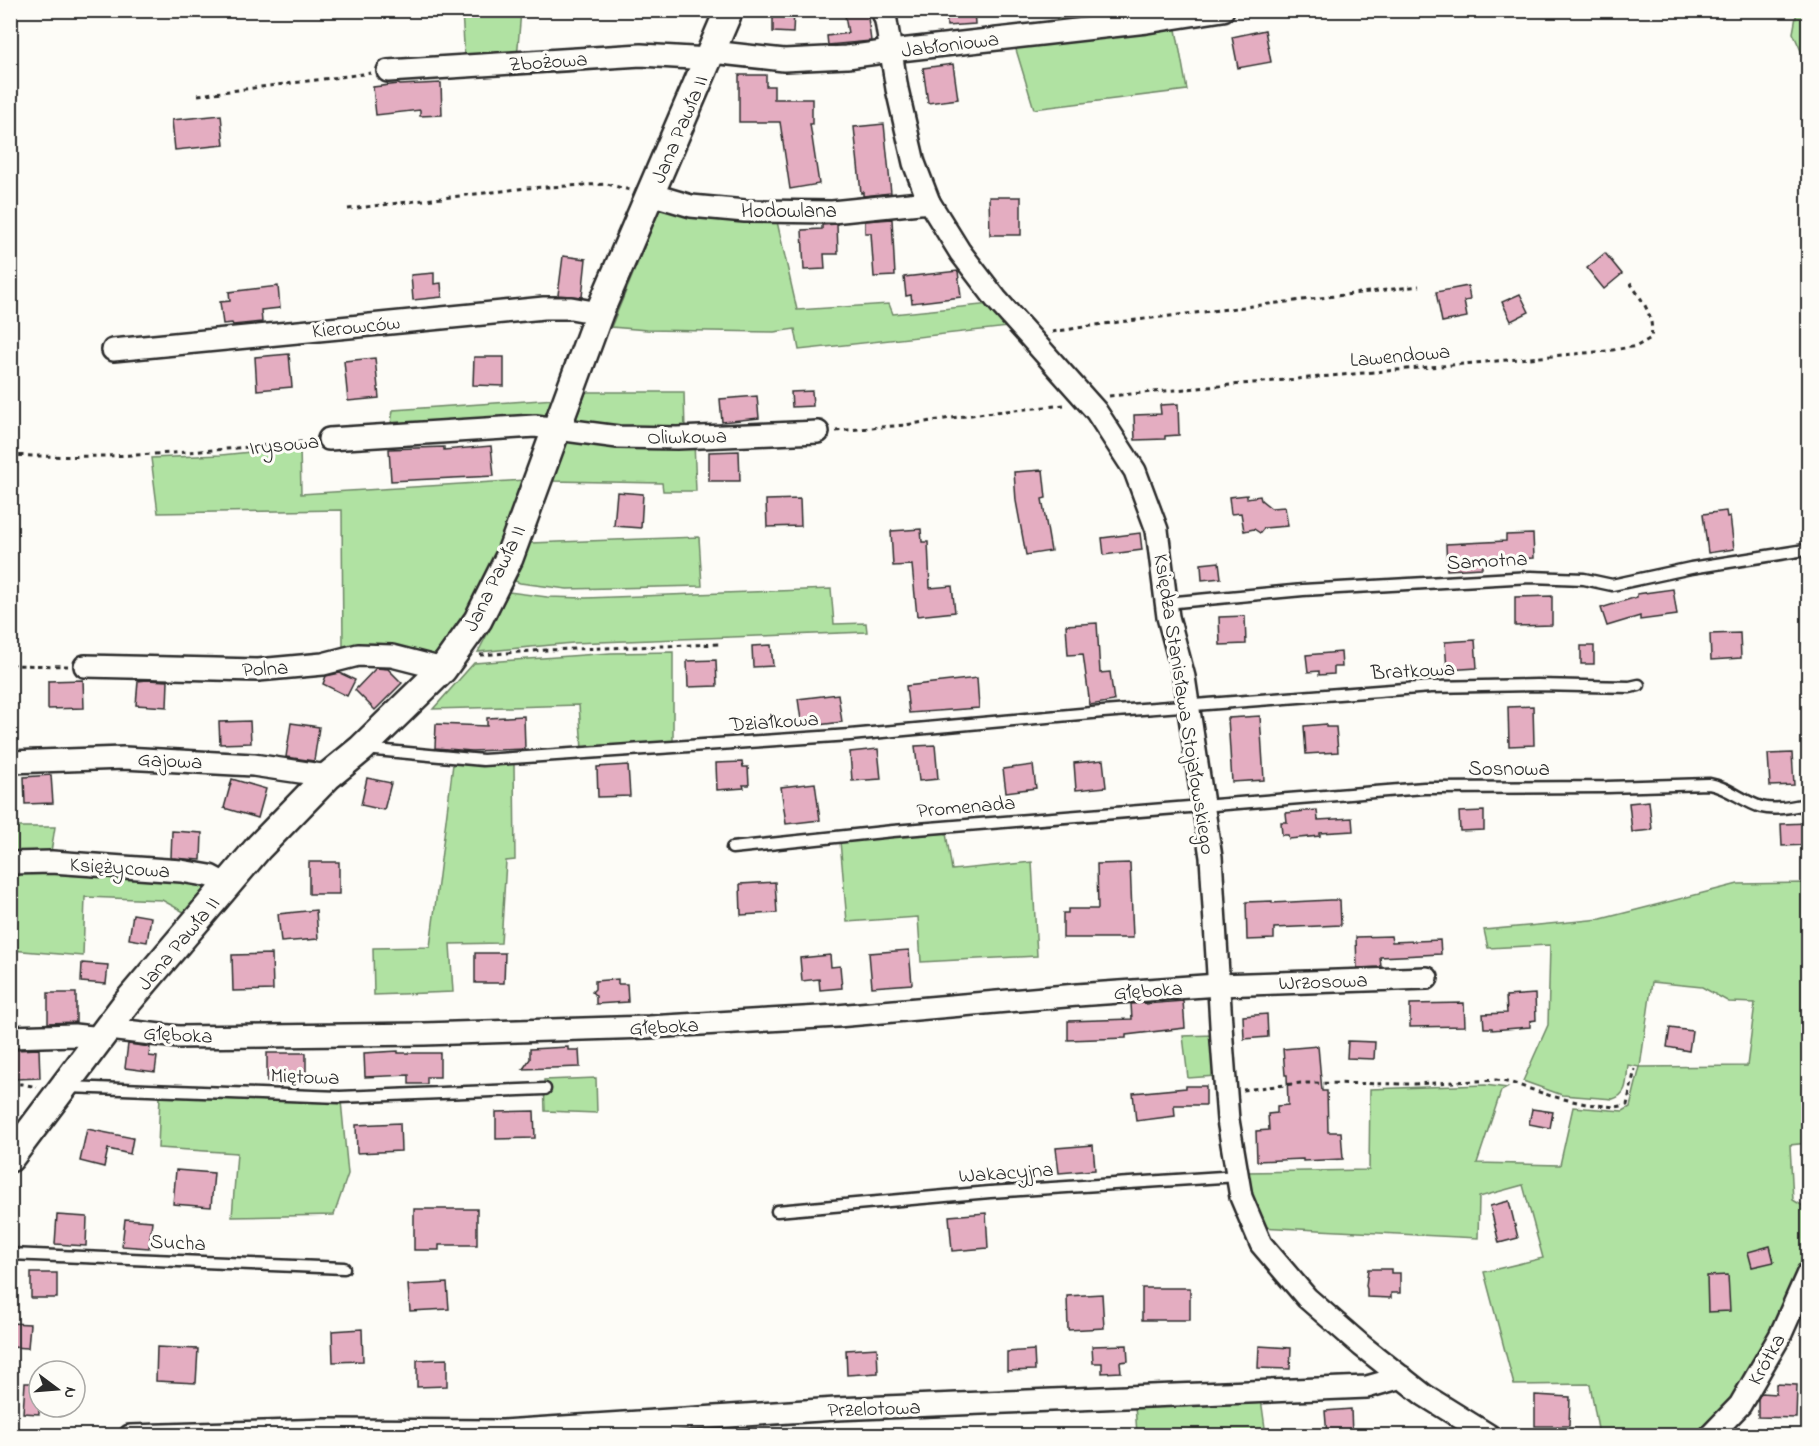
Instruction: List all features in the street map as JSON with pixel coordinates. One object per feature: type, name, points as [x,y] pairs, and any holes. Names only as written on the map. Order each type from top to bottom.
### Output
[{"type":"street","name":"Jana Pawła II","points":[[10,1158],[125,1005],[259,847],[328,776],[361,749],[447,664],[478,620],[508,558],[599,313],[729,10]]},
{"type":"street","name":"Księdza Stanisława Stojałowskiego","points":[[882,10],[914,163],[929,202],[960,252],[996,298],[1096,411],[1135,471],[1157,530],[1168,617],[1184,677],[1211,857],[1228,1120],[1241,1197],[1261,1244],[1307,1298],[1362,1346],[1424,1395],[1490,1436]]},
{"type":"street","name":"Jabłoniowa","points":[[710,56],[784,60],[847,57],[1223,10]]},
{"type":"street","name":"Zbożowa","points":[[388,71],[641,55],[710,56]]},
{"type":"street","name":"Hodowlana","points":[[650,194],[691,206],[745,211],[832,212],[929,202]]},
{"type":"street","name":"Kierowców","points":[[112,350],[544,308],[571,308],[599,313]]},
{"type":"street","name":"Irysowa","points":[[329,439],[535,426],[557,429]]},
{"type":"street","name":"Oliwkowa","points":[[557,429],[618,437],[677,438],[818,432]]},
{"type":"street","name":"Polna","points":[[85,666],[258,670],[323,664],[358,655],[392,656],[447,664]]},
{"type":"street","name":"Gajowa","points":[[10,762],[136,759],[253,765],[328,776]]},
{"type":"street","name":"Księżycowa","points":[[10,863],[52,862],[181,871],[210,876],[227,885]]},
{"type":"street","name":"Wrzosowa","points":[[1218,985],[1427,978]]},
{"type":"street","name":"Głęboka","points":[[10,1037],[104,1034],[178,1038],[649,1027],[837,1016],[1218,985]]},
{"type":"street","name":"Krótka","points":[[1710,1436],[1740,1404],[1780,1336],[1809,1273]]},
{"type":"street","name":"Przelotowa","points":[[130,1436],[326,1430],[503,1431],[836,1409],[1367,1388],[1402,1377]]},
{"type":"lane","name":"Samotna","points":[[1166,603],[1303,590],[1532,577],[1584,579],[1612,585],[1691,568],[1805,550]]},
{"type":"lane","name":"Bratkowa","points":[[1189,705],[1431,687],[1639,686]]},
{"type":"lane","name":"Działkowa","points":[[361,749],[483,760],[850,735],[1189,705]]},
{"type":"lane","name":"Sosnowa","points":[[1204,806],[1424,788],[1709,784],[1721,786],[1759,806],[1772,809],[1809,804]]},
{"type":"lane","name":"Promenada","points":[[732,848],[893,831],[1204,806]]},
{"type":"lane","name":"Miętowa","points":[[64,1087],[340,1097],[544,1089]]},
{"type":"lane","name":"Wakacyjna","points":[[777,1211],[990,1192],[1238,1176]]},
{"type":"lane","name":"Sucha","points":[[10,1254],[344,1268]]},
{"type":"path","points":[[198,95],[388,71]]},
{"type":"path","points":[[348,209],[526,188],[607,184],[650,194]]},
{"type":"path","name":"Lawendowa","points":[[1085,399],[1607,351],[1637,346],[1650,338],[1653,328],[1648,311],[1629,280]]},
{"type":"path","points":[[1029,335],[1419,285]]},
{"type":"path","points":[[818,432],[905,425],[985,413],[1067,405],[1085,399]]},
{"type":"path","name":"Irysowa","points":[[10,455],[70,456],[208,452],[329,439]]},
{"type":"path","points":[[447,664],[546,650],[721,644]]},
{"type":"path","points":[[10,665],[85,666]]},
{"type":"path","points":[[1226,1092],[1301,1083],[1414,1084],[1496,1080],[1586,1104],[1616,1107],[1627,1105],[1635,1069]]},
{"type":"green space","points":[[462,11],[521,11],[517,58],[465,61]]},
{"type":"green space","points":[[1054,11],[1164,11],[1060,28]]},
{"type":"green space","points":[[1797,11],[1808,11],[1808,56],[1803,55],[1793,33]]},
{"type":"green space","points":[[1175,24],[1187,90],[1034,109],[1014,43]]},
{"type":"green space","points":[[664,207],[776,217],[797,310],[889,304],[893,314],[991,304],[1009,327],[799,350],[795,329],[774,332],[647,330],[611,327],[660,209]]},
{"type":"green space","points":[[586,392],[684,392],[685,432],[573,427]]},
{"type":"green space","points":[[555,399],[546,417],[390,430],[393,410]]},
{"type":"green space","points":[[569,435],[694,441],[696,491],[663,491],[662,483],[552,481]]},
{"type":"green space","points":[[300,447],[301,494],[524,480],[486,582],[437,664],[343,651],[342,510],[158,513],[151,458],[221,455]]},
{"type":"green space","points":[[699,537],[702,586],[567,589],[515,581],[530,543]]},
{"type":"green space","points":[[831,589],[834,624],[866,623],[867,632],[573,643],[478,652],[509,592],[547,597],[586,598]]},
{"type":"green space","points":[[673,652],[673,743],[582,750],[579,705],[433,709],[474,663],[611,653]]},
{"type":"green space","points":[[453,764],[514,764],[515,860],[506,861],[501,943],[450,944],[453,992],[374,995],[373,948],[430,947]]},
{"type":"green space","points":[[10,827],[55,827],[50,858],[11,859]]},
{"type":"green space","points":[[946,833],[952,870],[1032,862],[1037,956],[921,962],[918,917],[847,922],[840,841]]},
{"type":"green space","points":[[10,868],[213,883],[193,917],[162,900],[85,897],[83,956],[11,950]]},
{"type":"green space","points":[[1808,883],[1808,1143],[1790,1145],[1793,1200],[1808,1209],[1808,1262],[1776,1334],[1736,1402],[1704,1436],[1599,1435],[1590,1384],[1514,1385],[1484,1272],[1543,1258],[1523,1185],[1479,1197],[1478,1238],[1258,1227],[1245,1172],[1369,1170],[1370,1089],[1485,1085],[1507,1088],[1501,1091],[1477,1163],[1560,1165],[1573,1107],[1623,1111],[1630,1107],[1640,1067],[1628,1065],[1624,1090],[1622,1094],[1613,1099],[1562,1095],[1523,1081],[1548,1025],[1550,945],[1488,948],[1484,930],[1601,919],[1738,884]],"holes":[[[1652,982],[1702,987],[1729,1002],[1755,1003],[1747,1066],[1640,1067]]]},
{"type":"green space","points":[[1213,1035],[1216,1076],[1188,1078],[1183,1036]]},
{"type":"green space","points":[[596,1078],[597,1113],[545,1111],[544,1080]]},
{"type":"green space","points":[[160,1094],[341,1101],[348,1174],[334,1215],[232,1217],[237,1153],[158,1148]]},
{"type":"green space","points":[[1261,1399],[1266,1435],[1137,1435],[1135,1404]]},
{"type":"building","points":[[773,10],[794,10],[793,33],[773,32]]},
{"type":"building","points":[[844,10],[867,10],[871,41],[828,45],[827,36],[848,33]]},
{"type":"building","points":[[946,10],[974,10],[975,24],[947,26]]},
{"type":"building","points":[[1265,30],[1271,62],[1238,68],[1232,37]]},
{"type":"building","points":[[953,64],[958,99],[928,103],[923,68]]},
{"type":"building","points":[[739,75],[766,75],[766,86],[774,86],[774,99],[812,99],[812,124],[810,124],[819,184],[790,189],[780,122],[739,122]]},
{"type":"building","points":[[441,83],[442,115],[420,116],[420,110],[376,115],[373,87]]},
{"type":"building","points":[[221,115],[224,145],[175,150],[172,120]]},
{"type":"building","points":[[884,124],[891,193],[863,196],[854,127]]},
{"type":"building","points":[[989,197],[1021,197],[1021,235],[990,235]]},
{"type":"building","points":[[892,219],[895,276],[874,277],[871,233],[865,233],[865,221]]},
{"type":"building","points":[[837,224],[838,254],[824,254],[825,269],[804,270],[802,230],[822,229],[822,225]]},
{"type":"building","points":[[1605,253],[1622,274],[1604,289],[1587,268]]},
{"type":"building","points":[[563,256],[586,259],[582,297],[558,295]]},
{"type":"building","points":[[958,271],[961,297],[912,303],[911,295],[906,296],[904,277]]},
{"type":"building","points":[[434,273],[434,284],[441,283],[442,297],[413,300],[411,275]]},
{"type":"building","points":[[278,286],[280,308],[261,310],[262,322],[223,324],[220,302],[230,301],[229,292]]},
{"type":"building","points":[[1468,286],[1470,300],[1464,301],[1467,317],[1442,322],[1436,292]]},
{"type":"building","points":[[1520,294],[1529,312],[1511,321],[1502,302]]},
{"type":"building","points":[[289,354],[292,387],[257,390],[255,357]]},
{"type":"building","points":[[474,357],[504,357],[504,386],[473,385]]},
{"type":"building","points":[[375,358],[379,398],[348,401],[344,361]]},
{"type":"building","points":[[812,391],[813,406],[792,407],[791,392]]},
{"type":"building","points":[[757,396],[759,418],[722,422],[720,399]]},
{"type":"building","points":[[1178,404],[1179,435],[1165,436],[1165,439],[1135,440],[1134,415],[1161,414],[1160,405]]},
{"type":"building","points":[[491,446],[494,476],[391,481],[389,449],[444,447],[444,450]]},
{"type":"building","points":[[739,451],[740,481],[709,481],[709,452]]},
{"type":"building","points":[[1043,470],[1046,498],[1042,499],[1051,551],[1026,555],[1016,501],[1014,472]]},
{"type":"building","points":[[617,492],[643,494],[641,528],[614,526]]},
{"type":"building","points":[[1247,495],[1247,498],[1260,496],[1261,500],[1271,508],[1285,507],[1288,526],[1264,528],[1260,533],[1254,529],[1244,531],[1241,513],[1231,514],[1229,497]]},
{"type":"building","points":[[800,499],[801,526],[767,527],[766,500]]},
{"type":"building","points":[[1726,511],[1727,517],[1730,516],[1734,549],[1708,553],[1703,514]]},
{"type":"building","points":[[921,529],[922,542],[928,542],[930,588],[952,586],[955,612],[917,616],[912,565],[893,566],[891,531]]},
{"type":"building","points":[[1140,533],[1142,550],[1104,555],[1102,538]]},
{"type":"building","points":[[1533,534],[1534,558],[1482,560],[1482,568],[1447,570],[1446,544],[1506,541],[1506,535]]},
{"type":"building","points":[[1219,562],[1221,578],[1202,580],[1201,564]]},
{"type":"building","points":[[1673,589],[1677,615],[1640,620],[1640,616],[1607,626],[1601,608],[1637,597],[1637,594]]},
{"type":"building","points":[[1552,596],[1552,625],[1515,626],[1515,597]]},
{"type":"building","points":[[1245,616],[1246,644],[1220,645],[1219,617]]},
{"type":"building","points":[[1097,623],[1100,673],[1110,672],[1114,701],[1090,705],[1083,654],[1068,655],[1066,625]]},
{"type":"building","points":[[1740,633],[1741,658],[1711,660],[1710,634]]},
{"type":"building","points":[[1475,640],[1477,668],[1447,670],[1445,642]]},
{"type":"building","points":[[771,645],[773,666],[753,667],[752,646]]},
{"type":"building","points":[[1581,646],[1594,646],[1594,664],[1581,664]]},
{"type":"building","points":[[1341,652],[1342,667],[1334,667],[1334,674],[1319,675],[1319,671],[1308,672],[1306,655]]},
{"type":"building","points":[[716,660],[717,686],[688,687],[687,661]]},
{"type":"building","points":[[376,668],[388,669],[402,683],[375,710],[355,690]]},
{"type":"building","points":[[340,673],[355,680],[347,696],[323,684],[326,676]]},
{"type":"building","points":[[977,678],[979,708],[909,713],[906,686]]},
{"type":"building","points":[[83,680],[84,708],[48,709],[48,681]]},
{"type":"building","points":[[138,681],[168,681],[167,707],[136,705]]},
{"type":"building","points":[[838,694],[842,722],[802,727],[798,699]]},
{"type":"building","points":[[1533,706],[1534,745],[1509,746],[1508,707]]},
{"type":"building","points":[[524,716],[525,749],[472,751],[435,748],[436,724],[487,726],[487,718]]},
{"type":"building","points":[[1260,716],[1264,780],[1232,782],[1228,718]]},
{"type":"building","points":[[250,721],[251,743],[220,744],[219,722]]},
{"type":"building","points":[[291,723],[319,727],[314,761],[286,757]]},
{"type":"building","points":[[1326,724],[1326,727],[1336,727],[1338,752],[1306,754],[1304,726]]},
{"type":"building","points":[[935,745],[938,779],[919,781],[915,746]]},
{"type":"building","points":[[878,749],[881,779],[852,781],[850,752]]},
{"type":"building","points":[[1792,753],[1794,785],[1770,786],[1768,754]]},
{"type":"building","points":[[1103,760],[1106,787],[1076,790],[1074,763]]},
{"type":"building","points":[[742,762],[743,767],[748,767],[749,785],[743,785],[744,788],[717,790],[716,763]]},
{"type":"building","points":[[628,765],[630,796],[598,797],[597,767]]},
{"type":"building","points":[[1033,765],[1036,788],[1006,792],[1003,769]]},
{"type":"building","points":[[51,775],[53,803],[25,804],[24,777]]},
{"type":"building","points":[[367,778],[391,783],[384,810],[361,805]]},
{"type":"building","points":[[232,779],[266,789],[258,818],[224,808]]},
{"type":"building","points":[[815,783],[820,820],[786,824],[781,787]]},
{"type":"building","points":[[1649,801],[1652,830],[1632,832],[1629,803]]},
{"type":"building","points":[[1317,810],[1318,820],[1352,818],[1353,831],[1320,833],[1320,836],[1289,839],[1288,835],[1282,835],[1281,822],[1287,822],[1286,813]]},
{"type":"building","points":[[1484,811],[1484,830],[1460,831],[1459,812]]},
{"type":"building","points":[[1809,823],[1809,845],[1782,846],[1781,824]]},
{"type":"building","points":[[172,831],[202,833],[201,860],[171,858]]},
{"type":"building","points":[[309,862],[339,862],[339,894],[309,894]]},
{"type":"building","points":[[1130,863],[1133,938],[1063,938],[1063,913],[1068,913],[1068,909],[1098,909],[1097,864]]},
{"type":"building","points":[[775,882],[777,913],[741,915],[740,884]]},
{"type":"building","points":[[1340,900],[1341,925],[1274,928],[1274,939],[1247,940],[1246,902]]},
{"type":"building","points":[[316,910],[318,939],[281,942],[278,914]]},
{"type":"building","points":[[133,914],[151,917],[147,942],[129,939]]},
{"type":"building","points":[[1391,936],[1392,942],[1440,940],[1441,954],[1380,957],[1381,967],[1357,968],[1356,937]]},
{"type":"building","points":[[909,950],[912,984],[872,987],[869,953]]},
{"type":"building","points":[[475,953],[505,953],[504,983],[475,983]]},
{"type":"building","points":[[272,954],[273,990],[233,991],[232,955]]},
{"type":"building","points":[[830,955],[831,967],[840,966],[842,988],[820,990],[819,979],[802,981],[800,958]]},
{"type":"building","points":[[82,963],[108,965],[106,984],[81,982]]},
{"type":"building","points":[[618,979],[618,984],[627,984],[628,1002],[596,1004],[596,996],[592,992],[595,989],[595,981]]},
{"type":"building","points":[[48,993],[76,993],[76,1022],[48,1023]]},
{"type":"building","points":[[1535,994],[1536,1020],[1530,1021],[1530,1027],[1492,1030],[1492,1028],[1484,1028],[1483,1014],[1507,1013],[1506,996]]},
{"type":"building","points":[[1183,1001],[1185,1028],[1126,1035],[1126,1038],[1068,1040],[1068,1021],[1132,1019],[1131,1004]]},
{"type":"building","points":[[1464,1003],[1465,1026],[1410,1027],[1410,1004]]},
{"type":"building","points":[[1267,1014],[1268,1037],[1244,1039],[1243,1016]]},
{"type":"building","points":[[1670,1028],[1692,1031],[1689,1051],[1667,1047]]},
{"type":"building","points":[[1348,1041],[1375,1042],[1374,1059],[1347,1058]]},
{"type":"building","points":[[128,1044],[150,1047],[149,1056],[157,1057],[155,1072],[125,1068]]},
{"type":"building","points":[[1318,1046],[1322,1091],[1327,1091],[1328,1132],[1341,1132],[1343,1159],[1257,1161],[1256,1131],[1269,1130],[1268,1114],[1277,1113],[1277,1106],[1288,1105],[1283,1049]]},
{"type":"building","points":[[568,1047],[568,1050],[579,1050],[580,1067],[523,1069],[530,1059],[530,1049]]},
{"type":"building","points":[[39,1049],[40,1078],[16,1079],[15,1050]]},
{"type":"building","points":[[398,1051],[398,1053],[440,1053],[440,1077],[427,1077],[427,1084],[409,1084],[409,1075],[365,1077],[364,1053]]},
{"type":"building","points":[[267,1053],[306,1053],[306,1082],[267,1082]]},
{"type":"building","points":[[1186,1086],[1206,1086],[1206,1105],[1174,1105],[1175,1116],[1136,1121],[1133,1093],[1186,1088]]},
{"type":"building","points":[[1532,1109],[1553,1112],[1550,1128],[1529,1124]]},
{"type":"building","points":[[534,1111],[535,1138],[496,1139],[496,1112]]},
{"type":"building","points":[[400,1123],[401,1151],[357,1153],[356,1125]]},
{"type":"building","points":[[87,1129],[133,1138],[130,1154],[108,1149],[104,1167],[80,1161]]},
{"type":"building","points":[[1093,1145],[1095,1170],[1059,1173],[1056,1148]]},
{"type":"building","points":[[176,1170],[214,1173],[211,1207],[173,1204]]},
{"type":"building","points":[[1509,1201],[1518,1238],[1499,1243],[1490,1206]]},
{"type":"building","points":[[414,1209],[477,1209],[477,1245],[439,1245],[439,1250],[414,1250]]},
{"type":"building","points":[[986,1213],[988,1248],[952,1251],[949,1216]]},
{"type":"building","points":[[57,1215],[87,1217],[86,1246],[55,1244]]},
{"type":"building","points":[[125,1219],[152,1221],[149,1248],[122,1246]]},
{"type":"building","points":[[1770,1246],[1774,1262],[1752,1267],[1748,1252]]},
{"type":"building","points":[[1368,1269],[1391,1269],[1391,1273],[1400,1273],[1400,1293],[1391,1293],[1391,1298],[1367,1297]]},
{"type":"building","points":[[31,1273],[57,1273],[57,1298],[31,1298]]},
{"type":"building","points":[[1728,1275],[1730,1311],[1708,1312],[1707,1276]]},
{"type":"building","points":[[447,1283],[449,1309],[410,1311],[408,1285]]},
{"type":"building","points":[[1142,1288],[1190,1288],[1190,1320],[1142,1320]]},
{"type":"building","points":[[1102,1294],[1104,1328],[1068,1330],[1067,1296]]},
{"type":"building","points":[[10,1323],[30,1324],[28,1348],[10,1347]]},
{"type":"building","points":[[362,1329],[363,1361],[333,1362],[332,1331]]},
{"type":"building","points":[[1127,1345],[1128,1361],[1120,1362],[1121,1372],[1102,1373],[1102,1363],[1093,1363],[1092,1346]]},
{"type":"building","points":[[1259,1346],[1291,1348],[1290,1369],[1258,1368]]},
{"type":"building","points":[[157,1347],[198,1349],[196,1383],[156,1381]]},
{"type":"building","points":[[877,1348],[878,1373],[847,1375],[846,1350]]},
{"type":"building","points":[[1034,1350],[1035,1370],[1007,1371],[1007,1352]]},
{"type":"building","points":[[447,1359],[447,1386],[417,1387],[417,1360]]},
{"type":"building","points":[[25,1383],[27,1383],[27,1413],[23,1413]]},
{"type":"building","points":[[1776,1384],[1797,1385],[1796,1418],[1758,1417],[1758,1399],[1761,1393],[1776,1394]]},
{"type":"building","points":[[1535,1395],[1570,1397],[1569,1426],[1535,1426]]},
{"type":"building","points":[[1351,1409],[1352,1435],[1327,1436],[1325,1411]]}]
